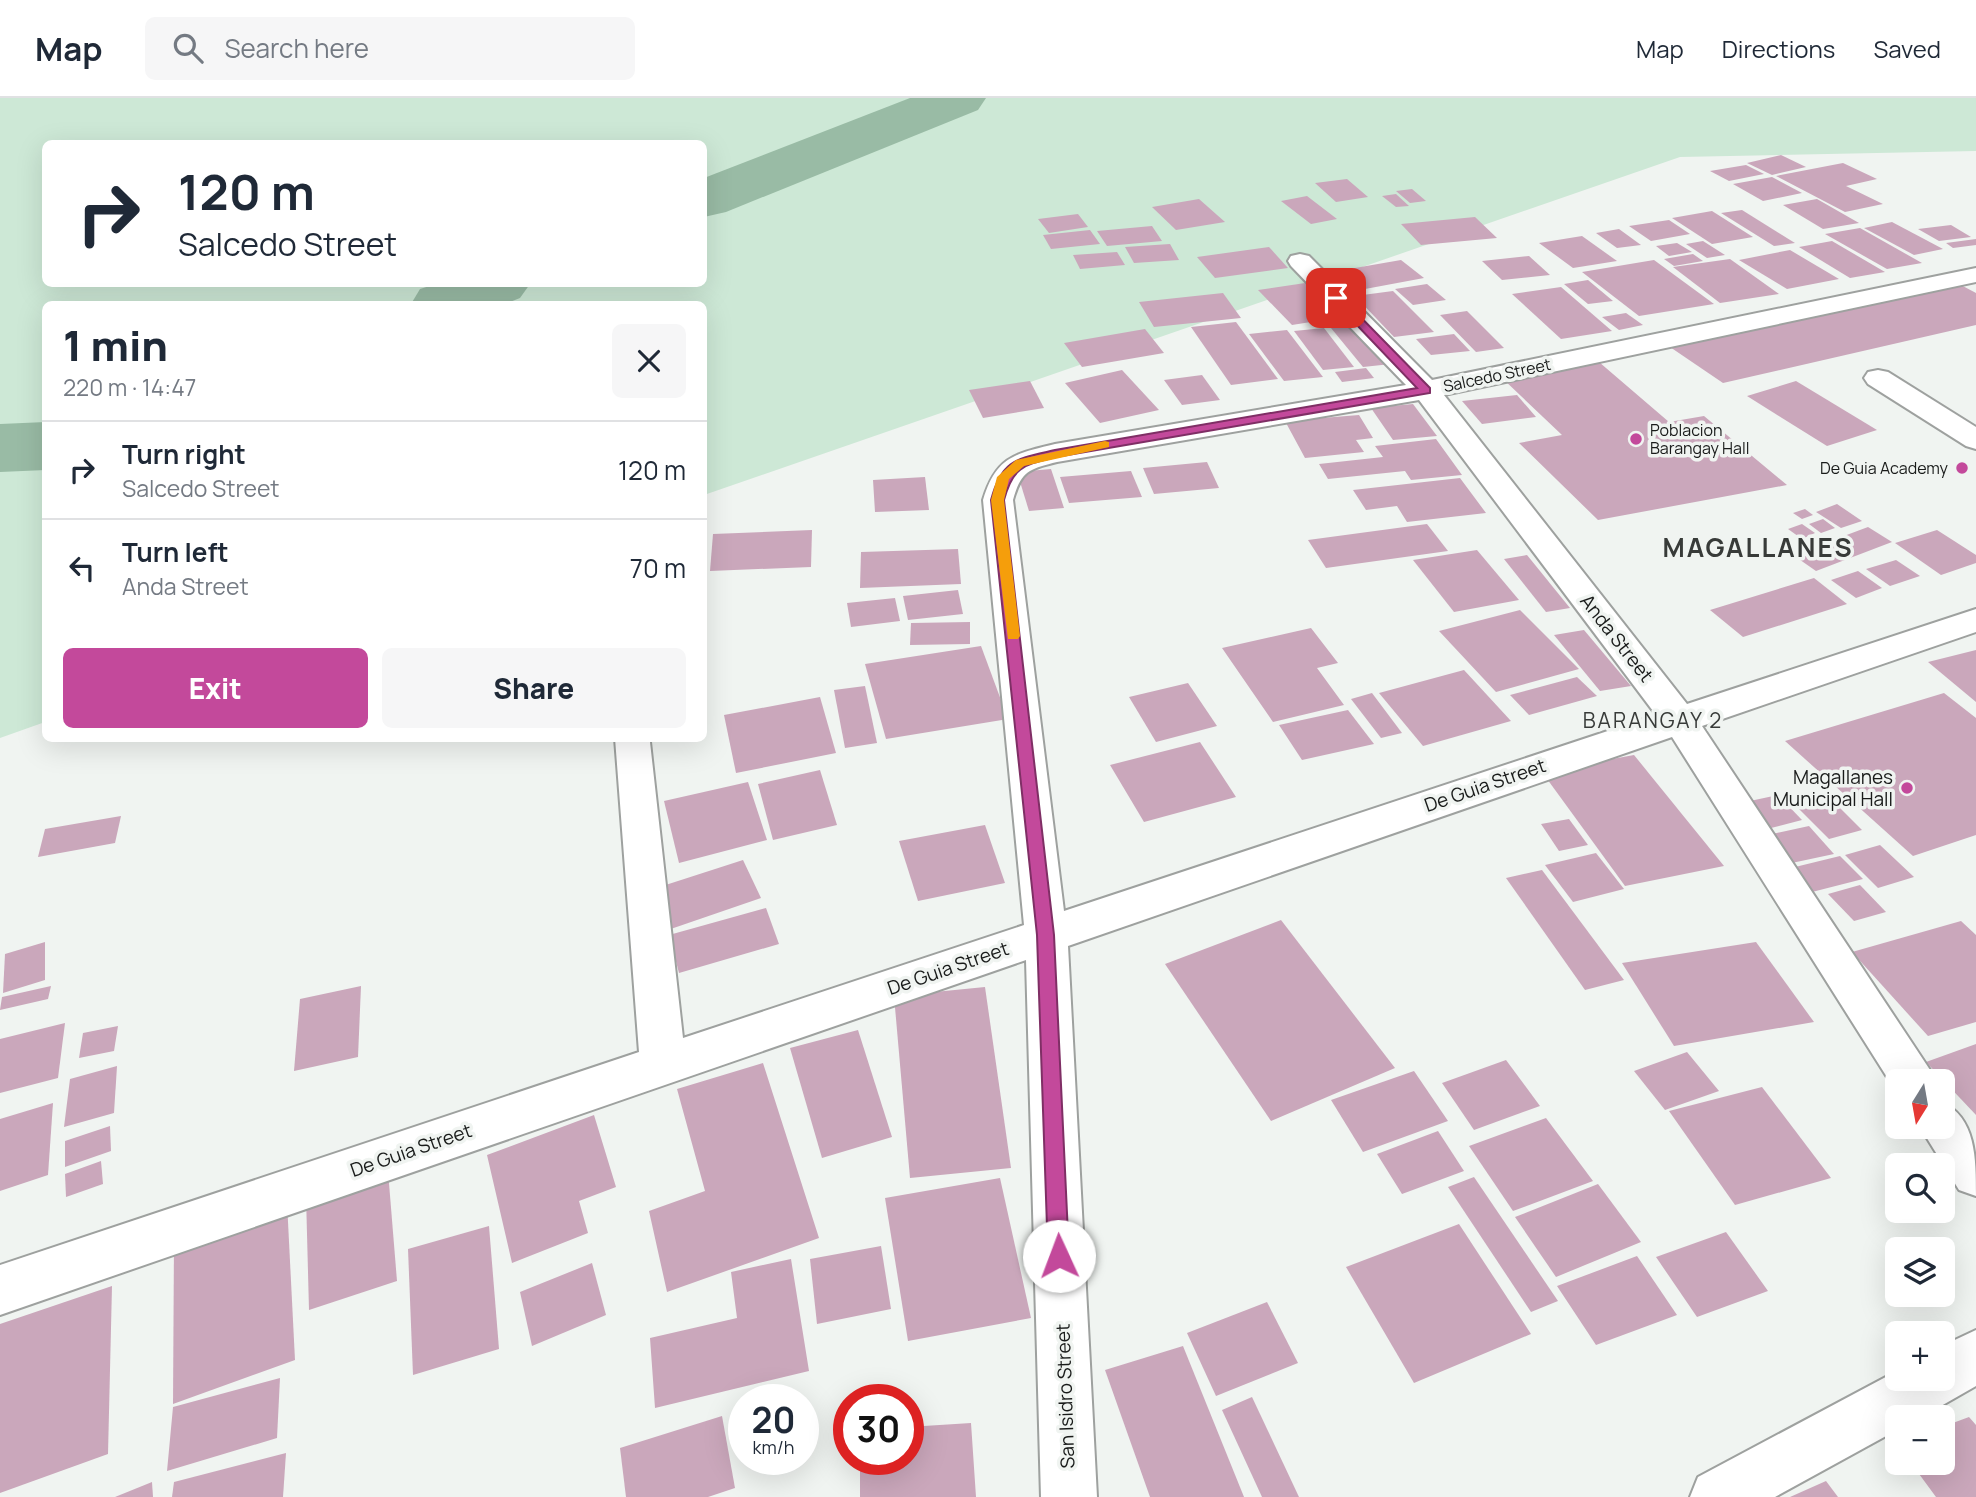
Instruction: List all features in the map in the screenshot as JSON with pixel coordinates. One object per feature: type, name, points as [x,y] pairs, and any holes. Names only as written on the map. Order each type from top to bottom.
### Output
[{"type":"street","name":"Anda Street","points":[[1300,261],[1426,390],[1678,718],[1907,1069]]},
{"type":"street","name":"Salcedo Street","points":[[998,500],[1004,477],[1011,470],[1020,463],[1055,453],[1426,390],[1976,275]]},
{"type":"street","points":[[1878,378],[1976,440]]},
{"type":"street","name":"San Isidro Street","points":[[998,500],[1046,935],[1069,1497]]},
{"type":"street","name":"De Guia Street","points":[[0,1290],[1678,718],[1976,620]]},
{"type":"street","points":[[631,742],[663,1065]]},
{"type":"street","points":[[1953,1139],[1976,1174]]},
{"type":"street","points":[[1955,1369],[1976,1357]]},
{"type":"street","points":[[1718,1497],[1914,1391]]},
{"type":"green space","points":[[0,98],[1976,98],[1976,151],[1680,157],[707,494],[707,301],[42,301],[42,723],[0,738]]},
{"type":"building","points":[[1781,155],[1806,167],[1772,175],[1747,163]]},
{"type":"building","points":[[1843,163],[1877,179],[1846,186],[1883,204],[1845,212],[1776,176]]},
{"type":"building","points":[[1746,165],[1764,174],[1729,181],[1710,171]]},
{"type":"building","points":[[1772,177],[1802,193],[1763,201],[1733,184]]},
{"type":"building","points":[[1347,179],[1368,197],[1336,202],[1315,183]]},
{"type":"building","points":[[1412,189],[1426,201],[1410,203],[1396,191]]},
{"type":"building","points":[[1396,194],[1409,206],[1396,207],[1382,196]]},
{"type":"building","points":[[1307,196],[1337,219],[1311,224],[1281,201]]},
{"type":"building","points":[[1199,199],[1225,222],[1176,230],[1152,207]]},
{"type":"building","points":[[1817,199],[1859,223],[1823,229],[1783,205]]},
{"type":"building","points":[[1742,210],[1795,243],[1774,246],[1721,213]]},
{"type":"building","points":[[1712,211],[1753,237],[1712,244],[1672,218]]},
{"type":"building","points":[[1078,214],[1088,227],[1049,233],[1038,219]]},
{"type":"building","points":[[1475,217],[1497,238],[1421,245],[1401,224]]},
{"type":"building","points":[[1669,220],[1690,234],[1651,241],[1629,226]]},
{"type":"building","points":[[1892,222],[1943,249],[1914,255],[1864,228]]},
{"type":"building","points":[[1951,225],[1971,237],[1939,241],[1918,229]]},
{"type":"building","points":[[1152,226],[1162,241],[1107,246],[1097,231]]},
{"type":"building","points":[[1860,228],[1922,263],[1887,269],[1825,234]]},
{"type":"building","points":[[1619,229],[1641,245],[1617,248],[1596,233]]},
{"type":"building","points":[[1090,230],[1100,244],[1051,249],[1043,235]]},
{"type":"building","points":[[1582,236],[1617,261],[1573,268],[1539,243]]},
{"type":"building","points":[[1976,239],[1976,245],[1953,248],[1946,243]]},
{"type":"building","points":[[1703,241],[1725,255],[1707,258],[1686,244]]},
{"type":"building","points":[[1832,241],[1885,272],[1850,278],[1799,247]]},
{"type":"building","points":[[1677,243],[1692,252],[1669,256],[1656,246]]},
{"type":"building","points":[[1170,244],[1179,260],[1134,263],[1125,247]]},
{"type":"building","points":[[1269,247],[1288,268],[1215,278],[1197,257]]},
{"type":"building","points":[[1790,250],[1839,279],[1787,289],[1739,260]]},
{"type":"building","points":[[1117,252],[1125,265],[1080,269],[1073,255]]},
{"type":"building","points":[[1693,254],[1703,261],[1674,266],[1664,259]]},
{"type":"building","points":[[1529,256],[1550,275],[1502,280],[1482,261]]},
{"type":"building","points":[[1730,259],[1779,294],[1720,303],[1673,267]]},
{"type":"building","points":[[1401,260],[1424,278],[1349,292],[1326,273]]},
{"type":"building","points":[[1654,260],[1714,304],[1639,316],[1582,272]]},
{"type":"building","points":[[1588,280],[1613,301],[1588,304],[1564,284]]},
{"type":"building","points":[[1312,282],[1348,316],[1292,325],[1258,290]]},
{"type":"building","points":[[1427,284],[1446,300],[1413,305],[1395,289]]},
{"type":"building","points":[[1959,284],[1976,293],[1976,325],[1723,383],[1670,347]]},
{"type":"building","points":[[1561,287],[1612,331],[1561,339],[1512,294]]},
{"type":"building","points":[[1393,291],[1434,332],[1394,337],[1355,296]]},
{"type":"building","points":[[1223,293],[1241,318],[1154,327],[1139,302]]},
{"type":"building","points":[[1467,311],[1504,348],[1476,352],[1440,315]]},
{"type":"building","points":[[1626,313],[1643,325],[1619,330],[1602,317]]},
{"type":"building","points":[[1236,322],[1278,379],[1231,385],[1191,327]]},
{"type":"building","points":[[1359,325],[1391,364],[1363,367],[1331,328]]},
{"type":"building","points":[[1324,328],[1354,367],[1323,370],[1294,331]]},
{"type":"building","points":[[1145,329],[1164,353],[1082,367],[1064,343]]},
{"type":"building","points":[[1287,330],[1323,377],[1284,381],[1249,334]]},
{"type":"building","points":[[1454,334],[1470,351],[1431,355],[1416,339]]},
{"type":"building","name":"Poblacion Barangay Hall","points":[[1599,362],[1669,422],[1704,416],[1787,485],[1598,520],[1519,443],[1562,435],[1502,378]]},
{"type":"building","points":[[1366,368],[1374,378],[1342,382],[1335,372]]},
{"type":"building","points":[[1122,370],[1159,410],[1100,423],[1065,383]]},
{"type":"building","points":[[1202,375],[1220,400],[1182,405],[1164,380]]},
{"type":"building","points":[[1030,381],[1044,408],[983,418],[969,390]]},
{"type":"building","points":[[1796,381],[1877,430],[1827,446],[1747,396]]},
{"type":"building","points":[[1517,395],[1536,417],[1482,424],[1462,401]]},
{"type":"building","points":[[1413,404],[1437,436],[1393,440],[1371,408]]},
{"type":"building","points":[[1359,415],[1373,438],[1356,440],[1364,452],[1305,458],[1285,421]]},
{"type":"building","points":[[1436,439],[1462,475],[1411,480],[1405,471],[1328,479],[1319,464],[1383,457],[1375,446]]},
{"type":"building","points":[[1207,462],[1219,488],[1154,494],[1143,468]]},
{"type":"building","points":[[1051,469],[1064,508],[1029,511],[1017,472]]},
{"type":"building","points":[[1131,471],[1142,497],[1069,503],[1060,477]]},
{"type":"building","points":[[925,477],[929,510],[875,512],[873,480]]},
{"type":"building","points":[[1460,478],[1486,513],[1407,522],[1397,506],[1366,510],[1353,490]]},
{"type":"building","points":[[1837,504],[1862,521],[1841,528],[1816,512]]},
{"type":"building","points":[[1805,509],[1813,515],[1802,519],[1793,513]]},
{"type":"building","points":[[1823,519],[1835,528],[1821,533],[1809,524]]},
{"type":"building","points":[[1427,524],[1448,551],[1326,568],[1308,540]]},
{"type":"building","points":[[1802,524],[1815,533],[1802,539],[1788,529]]},
{"type":"building","points":[[1868,527],[1892,542],[1816,571],[1793,555]]},
{"type":"building","points":[[812,530],[811,567],[710,571],[713,534]]},
{"type":"building","points":[[1937,530],[1976,555],[1976,563],[1941,575],[1895,543]]},
{"type":"building","points":[[958,549],[961,584],[860,588],[861,552]]},
{"type":"building","points":[[1477,550],[1519,600],[1454,612],[1413,560]]},
{"type":"building","points":[[1527,555],[1570,608],[1546,612],[1504,559]]},
{"type":"building","points":[[1896,560],[1920,576],[1890,586],[1866,569]]},
{"type":"building","points":[[1858,571],[1882,588],[1856,598],[1831,580]]},
{"type":"building","points":[[1814,578],[1847,604],[1743,637],[1710,610]]},
{"type":"building","points":[[958,590],[963,614],[908,620],[903,596]]},
{"type":"building","points":[[895,598],[900,621],[851,627],[847,603]]},
{"type":"building","points":[[1520,610],[1579,669],[1496,692],[1439,631]]},
{"type":"building","points":[[970,622],[970,644],[910,645],[911,623]]},
{"type":"building","points":[[1311,628],[1338,663],[1317,668],[1344,705],[1273,722],[1222,648]]},
{"type":"building","points":[[1584,630],[1631,686],[1600,691],[1554,635]]},
{"type":"building","points":[[981,646],[1008,719],[886,739],[865,664]]},
{"type":"building","points":[[1976,650],[1976,702],[1928,662]]},
{"type":"building","points":[[1464,670],[1511,721],[1423,746],[1379,693]]},
{"type":"building","points":[[1577,677],[1597,696],[1529,715],[1510,695]]},
{"type":"building","points":[[1188,683],[1217,726],[1156,742],[1129,697]]},
{"type":"building","points":[[865,686],[877,743],[845,748],[834,690]]},
{"type":"building","points":[[1372,693],[1402,733],[1381,738],[1351,699]]},
{"type":"building","name":"Magallanes Municipal Hall","points":[[1944,693],[1976,718],[1976,835],[1913,856],[1785,741]]},
{"type":"building","points":[[820,697],[836,753],[736,773],[724,715]]},
{"type":"building","points":[[1348,710],[1374,744],[1302,760],[1279,725]]},
{"type":"building","points":[[1200,742],[1236,797],[1144,822],[1110,765]]},
{"type":"building","points":[[1634,755],[1724,866],[1625,886],[1542,772]]},
{"type":"building","points":[[820,770],[837,825],[773,840],[758,784]]},
{"type":"building","points":[[748,782],[767,840],[679,863],[664,801]]},
{"type":"building","points":[[1824,792],[1862,830],[1829,839],[1791,801]]},
{"type":"building","points":[[1778,795],[1802,820],[1759,831],[1736,804]]},
{"type":"building","points":[[121,816],[115,843],[38,857],[45,829]]},
{"type":"building","points":[[1569,819],[1588,845],[1559,851],[1541,824]]},
{"type":"building","points":[[985,825],[1005,883],[918,901],[899,841]]},
{"type":"building","points":[[1809,826],[1834,854],[1787,864],[1763,836]]},
{"type":"building","points":[[1880,845],[1914,877],[1878,888],[1845,855]]},
{"type":"building","points":[[1596,853],[1624,889],[1573,902],[1545,865]]},
{"type":"building","points":[[1840,856],[1863,879],[1812,892],[1791,868]]},
{"type":"building","points":[[743,860],[761,898],[662,932],[647,891]]},
{"type":"building","points":[[1542,870],[1624,980],[1585,990],[1506,878]]},
{"type":"building","points":[[1860,885],[1886,912],[1854,921],[1828,894]]},
{"type":"building","points":[[766,908],[779,944],[679,973],[669,935]]},
{"type":"building","points":[[1281,920],[1395,1068],[1271,1121],[1165,964]]},
{"type":"building","points":[[1961,921],[1976,935],[1976,1022],[1928,1036],[1852,952]]},
{"type":"building","points":[[45,942],[45,980],[3,993],[5,954]]},
{"type":"building","points":[[1756,942],[1814,1022],[1674,1046],[1622,963]]},
{"type":"building","points":[[51,986],[48,999],[0,1010],[2,997]]},
{"type":"building","points":[[361,986],[358,1057],[294,1071],[300,999]]},
{"type":"building","points":[[985,987],[1011,1168],[910,1178],[894,996]]},
{"type":"building","points":[[65,1023],[58,1078],[0,1093],[0,1039]]},
{"type":"building","points":[[118,1026],[114,1051],[79,1058],[83,1033]]},
{"type":"building","points":[[858,1030],[892,1137],[822,1158],[790,1048]]},
{"type":"building","points":[[1976,1044],[1976,1115],[1955,1093],[1955,1069],[1933,1069],[1926,1062]]},
{"type":"building","points":[[1687,1052],[1719,1091],[1665,1110],[1634,1071]]},
{"type":"building","points":[[1506,1060],[1540,1106],[1474,1130],[1442,1083]]},
{"type":"building","points":[[763,1063],[819,1238],[667,1292],[649,1211],[705,1191],[677,1089]]},
{"type":"building","points":[[117,1066],[114,1113],[64,1127],[70,1079]]},
{"type":"building","points":[[1414,1071],[1448,1121],[1363,1152],[1331,1100]]},
{"type":"building","points":[[1762,1087],[1831,1178],[1735,1205],[1669,1111]]},
{"type":"building","points":[[53,1103],[48,1175],[0,1191],[0,1119]]},
{"type":"building","points":[[594,1115],[616,1187],[579,1201],[588,1233],[512,1263],[487,1155]]},
{"type":"building","points":[[1546,1118],[1593,1181],[1513,1211],[1469,1146]]},
{"type":"building","points":[[110,1126],[111,1151],[65,1167],[65,1141]]},
{"type":"building","points":[[1438,1131],[1464,1171],[1402,1194],[1377,1154]]},
{"type":"building","points":[[101,1161],[103,1184],[66,1197],[65,1174]]},
{"type":"building","points":[[388,1171],[397,1281],[309,1310],[306,1196]]},
{"type":"building","points":[[1474,1177],[1558,1301],[1531,1312],[1448,1187]]},
{"type":"building","points":[[1000,1178],[1031,1318],[908,1341],[885,1198]]},
{"type":"building","points":[[1598,1184],[1641,1242],[1556,1277],[1515,1217]]},
{"type":"building","points":[[287,1202],[295,1360],[173,1404],[174,1239]]},
{"type":"building","points":[[1459,1224],[1531,1334],[1414,1383],[1346,1267]]},
{"type":"building","points":[[489,1226],[499,1349],[413,1375],[408,1249]]},
{"type":"building","points":[[1726,1232],[1768,1291],[1697,1317],[1656,1257]]},
{"type":"building","points":[[881,1246],[891,1309],[817,1324],[810,1259]]},
{"type":"building","points":[[1637,1256],[1677,1315],[1596,1345],[1557,1286]]},
{"type":"building","points":[[791,1259],[809,1371],[755,1384],[728,1384],[728,1390],[655,1408],[650,1338],[737,1318],[731,1272]]},
{"type":"building","points":[[592,1263],[606,1315],[532,1346],[520,1292]]},
{"type":"building","points":[[112,1286],[108,1454],[0,1493],[0,1324]]},
{"type":"building","points":[[1267,1302],[1298,1363],[1216,1396],[1187,1333]]},
{"type":"building","points":[[1183,1346],[1244,1497],[1150,1497],[1105,1370]]},
{"type":"building","points":[[280,1378],[277,1438],[167,1471],[173,1407]]},
{"type":"building","points":[[1252,1397],[1299,1497],[1262,1497],[1222,1410]]},
{"type":"building","points":[[722,1416],[728,1449],[728,1475],[733,1475],[735,1488],[708,1497],[626,1497],[620,1448]]},
{"type":"building","points":[[1969,1417],[1976,1425],[1976,1497],[1936,1497],[1920,1475],[1955,1475],[1955,1422]]},
{"type":"building","points":[[971,1423],[976,1497],[860,1497],[860,1475],[924,1475],[924,1426]]},
{"type":"building","points":[[286,1453],[283,1497],[172,1497],[174,1482]]},
{"type":"building","points":[[1826,1481],[1838,1497],[1790,1497]]},
{"type":"building","points":[[152,1482],[153,1497],[115,1497]]},
{"type":"waterway","points":[[707,198],[959,98]]},
{"type":"waterway","points":[[453,301],[488,287]]},
{"type":"waterway","points":[[0,448],[42,446]]},
{"type":"slow traffic","points":[[1013,636],[998,500],[1004,477],[1020,463],[1055,453],[1105,445]]},
{"type":"place","name":"Poblacion Barangay Hall","points":[[1636,439]]},
{"type":"place","name":"De Guia Academy","points":[[1962,468]]},
{"type":"place","name":"Magallanes Municipal Hall","points":[[1907,788]]},
{"type":"district","name":"MAGALLANES","points":[[1758,548]]},
{"type":"district","name":"BARANGAY 2","points":[[1653,721]]},
{"type":"route","points":[[1059,1256],[1046,935],[998,500],[1004,477],[1020,463],[1055,453],[1426,390],[1336,298]]}]
